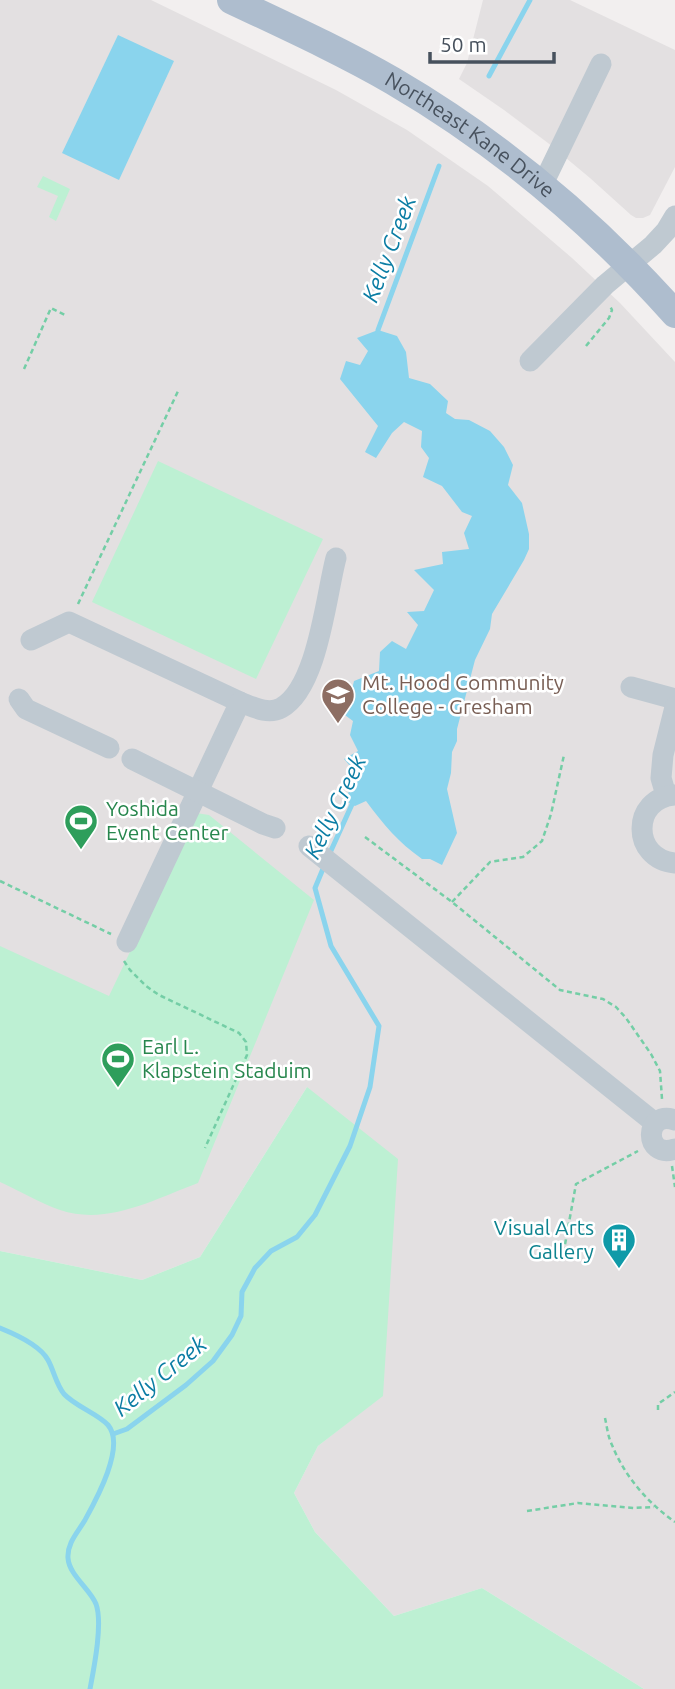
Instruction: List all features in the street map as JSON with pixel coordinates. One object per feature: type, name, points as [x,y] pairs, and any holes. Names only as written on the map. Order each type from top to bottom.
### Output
[{"type":"main road","name":"Northeast Kane Drive","points":[[231,0],[400,85],[481,138],[574,212],[675,314]]},
{"type":"street","points":[[542,186],[601,64]]},
{"type":"street","points":[[530,361],[605,285],[653,245],[675,216]]},
{"type":"street","points":[[31,640],[69,622],[240,702],[266,711],[280,709],[294,698],[313,659],[336,558]]},
{"type":"street","points":[[631,687],[675,699]]},
{"type":"street","points":[[19,699],[26,709],[109,748]]},
{"type":"street","points":[[127,942],[240,702]]},
{"type":"street","points":[[675,708],[663,755],[661,778],[671,795],[654,802],[646,812],[642,825],[643,838],[649,850],[659,859],[675,863]]},
{"type":"street","points":[[132,759],[275,828]]},
{"type":"street","points":[[309,846],[665,1121],[662,1150],[675,1149]]},
{"type":"path","points":[[586,346],[609,318],[612,310],[610,305]]},
{"type":"path","points":[[24,369],[51,308],[65,315]]},
{"type":"path","points":[[69,622],[179,389]]},
{"type":"path","points":[[452,902],[490,862],[523,857],[542,841],[564,755]]},
{"type":"path","points":[[365,837],[452,902],[560,990],[603,999],[616,1007],[651,1054],[660,1071],[665,1121],[576,1184],[562,1261]]},
{"type":"path","points":[[0,881],[127,942],[123,960],[145,986],[239,1033],[246,1042],[247,1055],[205,1148]]},
{"type":"path","points":[[658,1410],[658,1404],[675,1392]]},
{"type":"path","points":[[605,1418],[610,1443],[623,1468],[654,1507],[675,1522]]},
{"type":"path","points":[[527,1511],[578,1503],[654,1507]]},
{"type":"shaded area","name":"Mt. Hood Community College - Gresham","points":[[0,0],[151,0],[336,90],[407,130],[488,186],[620,303],[675,362],[675,1689],[644,1689],[482,1588],[394,1616],[315,1532],[294,1493],[318,1446],[383,1395],[307,1087],[200,1257],[142,1280],[0,1251]]},
{"type":"shaded area","points":[[483,0],[570,0],[675,50],[675,167],[650,215],[636,218],[631,215],[548,143],[459,79],[467,63]]},
{"type":"green space","points":[[43,176],[70,189],[56,221],[49,217],[58,196],[37,187]]},
{"type":"green space","points":[[158,461],[323,539],[256,679],[92,602]]},
{"type":"green space","name":"Earl L. Klapstein Staduim","points":[[196,813],[209,815],[314,900],[198,1183],[148,1203],[113,1213],[95,1215],[60,1210],[0,1182],[0,946],[109,996]]},
{"type":"green space","points":[[307,1087],[398,1159],[383,1396],[318,1446],[294,1493],[315,1532],[394,1616],[482,1588],[644,1689],[0,1689],[0,1251],[142,1280],[200,1257]]},
{"type":"water","points":[[118,35],[174,61],[119,180],[62,153]]},
{"type":"water","points":[[378,330],[397,336],[406,352],[409,378],[430,384],[448,401],[446,413],[455,419],[469,420],[490,431],[504,447],[513,465],[508,485],[522,503],[529,534],[529,549],[492,614],[490,629],[475,660],[457,729],[457,741],[452,752],[447,789],[457,833],[442,865],[430,859],[422,859],[406,846],[366,801],[355,806],[347,802],[349,789],[357,774],[344,759],[358,751],[350,735],[353,721],[334,707],[349,702],[354,681],[379,671],[380,652],[392,641],[406,649],[418,625],[407,612],[424,611],[434,590],[414,570],[443,564],[442,552],[469,549],[464,533],[472,516],[462,512],[442,486],[423,477],[429,458],[421,447],[422,431],[404,422],[392,433],[376,458],[365,452],[378,426],[340,379],[346,361],[360,365],[368,351],[357,338]]},
{"type":"waterway","name":"Kelly Creek","points":[[489,76],[530,0]]},
{"type":"waterway","name":"Kelly Creek","points":[[378,334],[439,166]]},
{"type":"waterway","name":"Kelly Creek","points":[[329,855],[354,800]]},
{"type":"waterway","name":"Kelly Creek","points":[[113,1434],[127,1429],[213,1361],[232,1335],[241,1316],[242,1292],[255,1268],[271,1251],[297,1237],[315,1215],[350,1146],[370,1087],[379,1026],[331,946],[315,888],[325,864]]},
{"type":"waterway","points":[[0,1328],[39,1350],[48,1360],[64,1394],[104,1421],[113,1434],[112,1459],[102,1487],[68,1553],[72,1570],[93,1598],[98,1612],[97,1646],[90,1689]]},
{"type":"place","name":"Mt. Hood Community College - Gresham","points":[[338,725]]},
{"type":"place","name":"Yoshida Event Center","points":[[81,851]]},
{"type":"place","name":"Earl L. Klapstein Staduim","points":[[118,1089]]},
{"type":"place","name":"Visual Arts Gallery","points":[[619,1270]]}]
